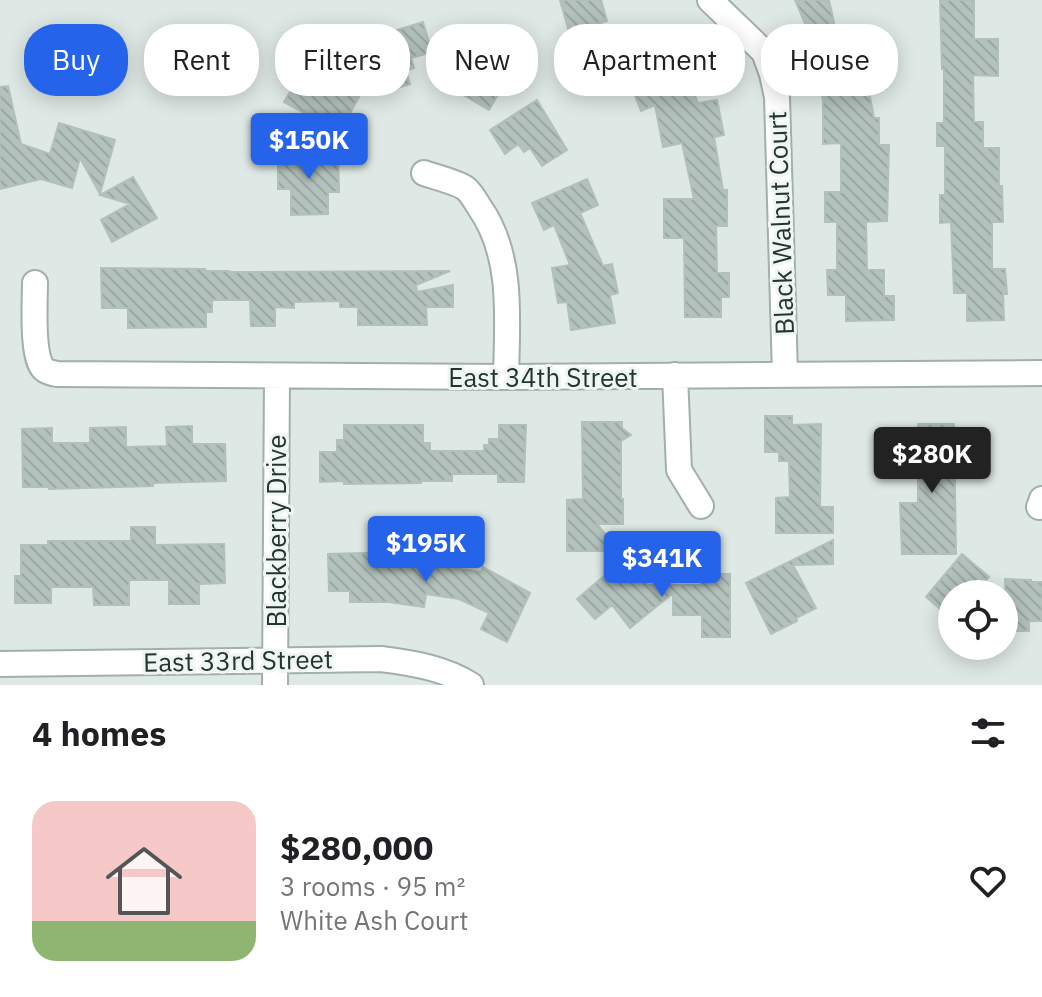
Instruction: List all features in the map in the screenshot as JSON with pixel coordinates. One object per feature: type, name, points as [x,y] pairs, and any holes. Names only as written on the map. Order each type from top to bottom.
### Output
[{"type":"street","name":"Black Walnut Court","points":[[710,0],[764,52],[777,97],[785,375]]},
{"type":"street","points":[[424,173],[466,189],[485,216],[497,242],[503,261],[507,306],[506,377]]},
{"type":"street","name":"East 34th Street","points":[[35,283],[36,351],[44,370],[57,374],[506,377],[1042,373]]},
{"type":"street","points":[[675,375],[679,470],[701,506]]},
{"type":"street","name":"Blackberry Drive","points":[[275,685],[277,377]]},
{"type":"street","name":"East 33rd Street","points":[[0,664],[381,659],[413,663],[460,678],[471,685]]},
{"type":"building","points":[[560,0],[601,0],[607,21],[567,24]]},
{"type":"building","points":[[795,0],[829,0],[834,24],[805,24]]},
{"type":"building","points":[[940,0],[974,0],[974,39],[998,39],[998,76],[973,75],[974,122],[983,122],[983,148],[999,148],[1003,222],[992,222],[992,269],[1005,269],[1007,294],[1003,294],[1004,320],[967,321],[967,293],[954,293],[951,222],[940,223],[940,195],[945,195],[945,146],[937,146],[937,123],[944,123]]},
{"type":"building","points":[[423,22],[426,54],[411,58],[414,68],[410,70],[410,26]]},
{"type":"building","points":[[8,86],[21,144],[50,154],[59,123],[115,140],[100,194],[80,158],[72,188],[41,179],[0,189],[0,87]]},
{"type":"building","points":[[287,96],[360,96],[336,138],[314,126],[318,120],[284,102]]},
{"type":"building","points":[[465,96],[497,96],[489,110]]},
{"type":"building","points":[[635,96],[695,96],[698,103],[717,100],[724,135],[714,137],[723,190],[727,190],[727,226],[716,226],[717,273],[729,273],[729,297],[721,297],[721,317],[685,317],[684,238],[664,238],[664,199],[694,199],[682,143],[663,147],[655,105],[641,111]]},
{"type":"building","points":[[822,96],[870,96],[874,118],[879,118],[879,145],[889,145],[887,221],[866,222],[867,270],[884,270],[884,296],[894,296],[894,320],[846,321],[846,295],[828,295],[827,270],[837,270],[837,222],[825,222],[825,192],[841,192],[841,143],[823,144]]},
{"type":"building","points":[[537,100],[567,150],[542,166],[530,148],[524,152],[518,144],[505,154],[490,130]]},
{"type":"building","points":[[278,154],[338,154],[339,192],[328,192],[328,214],[291,215],[291,189],[278,189]]},
{"type":"building","points":[[133,177],[157,218],[112,242],[101,220],[130,204],[100,195]]},
{"type":"building","points":[[587,179],[598,205],[580,213],[603,266],[612,264],[618,293],[610,295],[615,323],[571,330],[567,302],[558,303],[552,268],[570,265],[554,225],[544,230],[532,203]]},
{"type":"building","points":[[101,268],[229,272],[450,271],[416,285],[417,292],[453,285],[453,307],[426,307],[427,325],[358,325],[358,307],[340,307],[340,301],[294,302],[294,308],[275,307],[275,326],[251,326],[250,300],[212,300],[212,312],[206,312],[206,327],[128,328],[128,308],[102,308]]},
{"type":"building","points":[[765,416],[792,416],[792,425],[821,424],[820,507],[833,507],[833,533],[776,533],[776,498],[790,497],[789,461],[779,461],[779,452],[765,452]]},
{"type":"building","points":[[582,422],[622,422],[622,428],[631,435],[621,441],[623,524],[597,524],[619,551],[567,551],[567,500],[583,499]]},
{"type":"building","points":[[918,424],[954,424],[956,554],[902,554],[900,503],[918,503]]},
{"type":"building","points":[[344,425],[423,425],[423,443],[430,443],[430,451],[484,451],[489,439],[499,439],[499,425],[526,425],[524,482],[498,482],[498,474],[452,474],[452,481],[421,483],[320,482],[320,452],[337,452],[337,440],[344,440]]},
{"type":"building","points":[[192,426],[192,444],[225,444],[226,481],[153,483],[153,486],[23,487],[22,429],[52,428],[52,443],[90,443],[90,428],[126,427],[126,447],[167,446],[166,427]]},
{"type":"building","points":[[131,527],[155,527],[155,545],[224,544],[225,583],[199,584],[199,604],[169,604],[169,580],[129,580],[129,605],[94,605],[93,587],[51,587],[51,603],[15,603],[15,576],[21,576],[21,545],[48,545],[48,541],[131,541]]},
{"type":"building","points":[[404,539],[434,544],[432,553],[442,554],[440,566],[481,572],[483,567],[530,593],[507,642],[481,629],[489,613],[459,599],[426,594],[424,607],[389,602],[350,602],[350,591],[329,591],[328,554],[402,552]]},
{"type":"building","points":[[833,540],[833,564],[793,565],[816,608],[771,634],[746,583]]},
{"type":"building","points":[[962,554],[989,577],[987,580],[940,580]]},
{"type":"building","points":[[625,558],[648,585],[701,585],[701,574],[730,574],[730,637],[702,637],[702,615],[673,615],[673,593],[630,628],[612,605],[595,619],[577,599]]},
{"type":"building","points":[[1005,579],[1031,580],[1042,582],[1042,621],[1029,621],[1029,631],[1018,631],[1018,580]]},
{"type":"building","points":[[938,583],[938,607],[926,597]]}]
